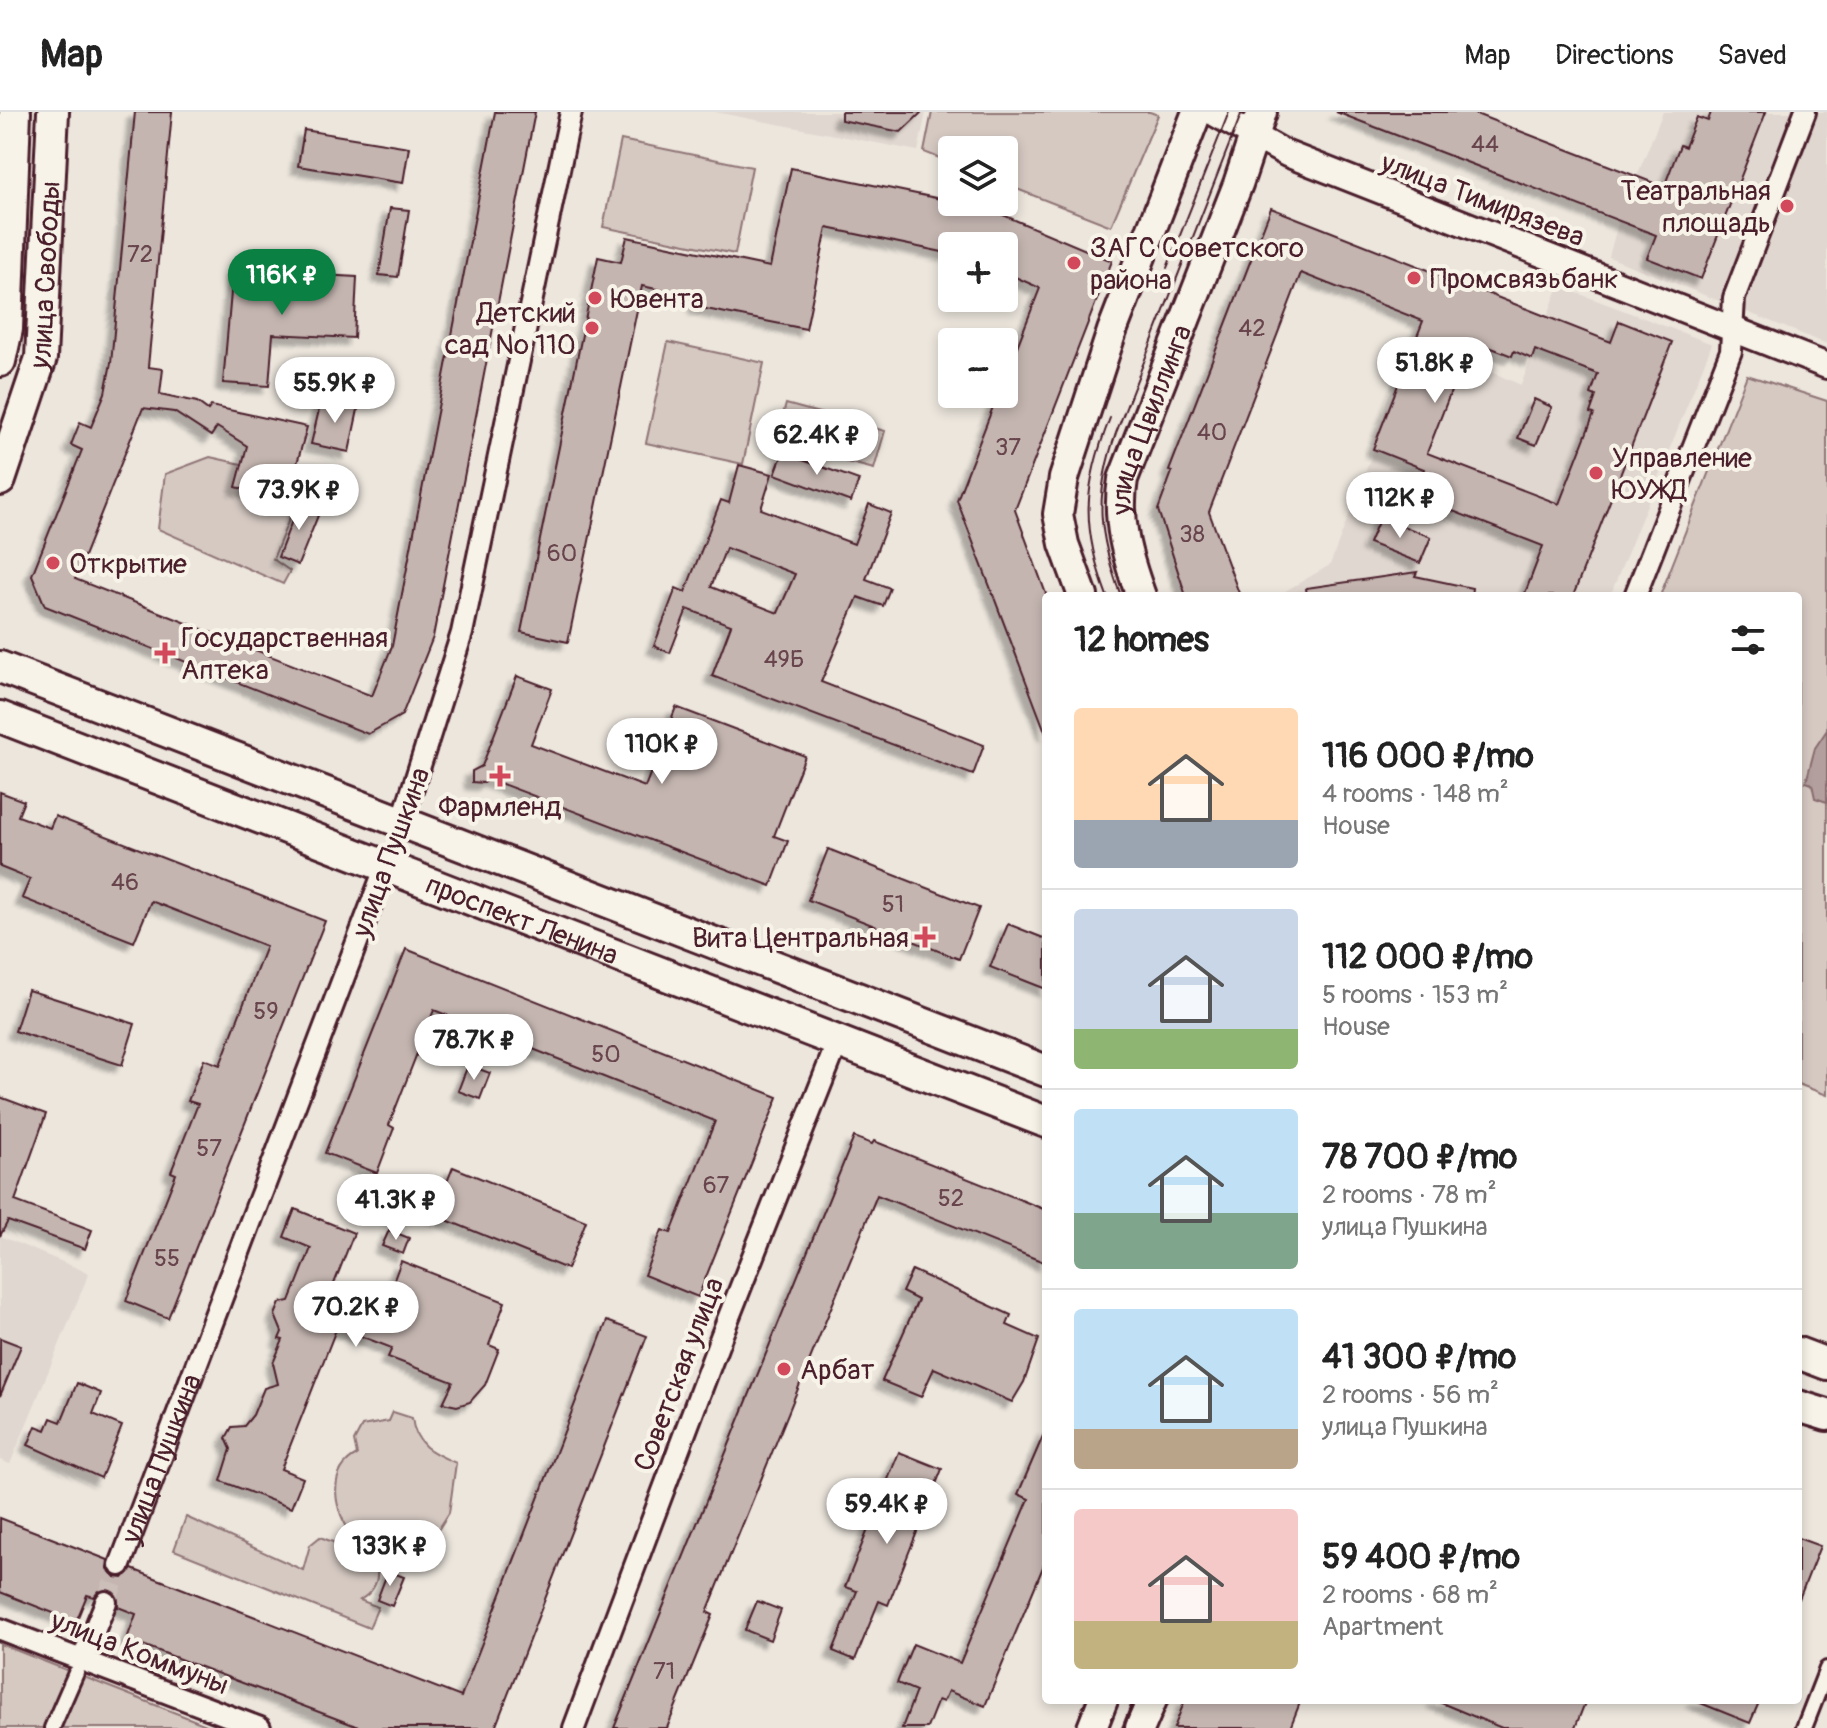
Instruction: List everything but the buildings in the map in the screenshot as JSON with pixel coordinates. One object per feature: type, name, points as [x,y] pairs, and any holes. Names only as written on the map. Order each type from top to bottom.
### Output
[{"type":"main road","name":"улица Свободы","points":[[0,361],[7,329],[15,112]]},
{"type":"main road","name":"улица Свободы","points":[[0,480],[41,358],[53,112]]},
{"type":"main road","points":[[1082,592],[1064,544],[1058,514],[1064,478],[1112,331],[1197,112]]},
{"type":"main road","name":"улица Цвиллинга","points":[[1140,592],[1123,540],[1120,507],[1123,479],[1258,125]]},
{"type":"main road","name":"проспект Ленина","points":[[0,667],[1042,1069]]},
{"type":"main road","name":"проспект Ленина","points":[[0,717],[1042,1120]]},
{"type":"main road","name":"улица Пушкина","points":[[386,866],[402,822]]},
{"type":"main road","points":[[1802,1355],[1827,1364]]},
{"type":"main road","points":[[1802,1407],[1827,1415]]},
{"type":"main road","points":[[1092,1728],[1101,1704]]},
{"type":"main road","points":[[1140,1728],[1150,1704]]},
{"type":"street","name":"улица Пушкина","points":[[402,822],[462,633],[571,112]]},
{"type":"street","name":"улица Тимирязева","points":[[1212,112],[1258,125],[1827,366]]},
{"type":"street","points":[[1637,592],[1731,351],[1734,298],[1805,112]]},
{"type":"street","name":"улица Пушкина","points":[[120,1565],[386,866]]},
{"type":"street","name":"Советская улица","points":[[574,1728],[721,1337],[838,1041]]},
{"type":"street","points":[[52,1728],[106,1602]]},
{"type":"street","name":"улица Коммуны","points":[[0,1629],[79,1666],[260,1728]]},
{"type":"street","points":[[1804,1728],[1827,1669]]},
{"type":"shaded area","points":[[715,112],[926,112],[918,151]]},
{"type":"shaded area","points":[[932,112],[1150,112],[1158,115],[1111,226],[1018,189],[1018,136],[938,136],[938,158],[924,152]]},
{"type":"shaded area","points":[[1663,112],[1827,112],[1827,344],[1609,257],[1618,223]]},
{"type":"shaded area","points":[[621,140],[752,167],[735,254],[603,227]]},
{"type":"shaded area","points":[[1559,286],[1712,344],[1612,592],[1284,592],[1330,565],[1416,339],[1521,385]]},
{"type":"shaded area","points":[[668,342],[764,363],[743,464],[646,443]]},
{"type":"shaded area","points":[[1747,375],[1827,401],[1827,1095],[1802,1086],[1802,592],[1662,592]]},
{"type":"shaded area","points":[[786,404],[885,431],[874,469],[775,443]]},
{"type":"shaded area","points":[[210,457],[332,484],[298,497],[273,559],[290,571],[283,584],[158,529],[165,474]]},
{"type":"shaded area","points":[[1827,730],[1827,802],[1815,798],[1812,784],[1806,782],[1815,748]]},
{"type":"shaded area","points":[[0,1236],[89,1273],[10,1464],[0,1460]]},
{"type":"shaded area","points":[[393,1412],[412,1418],[421,1442],[433,1452],[456,1463],[449,1513],[420,1558],[392,1539],[377,1543],[352,1534],[337,1504],[337,1481],[347,1462],[357,1455],[354,1441],[362,1426],[389,1421]]},
{"type":"shaded area","points":[[186,1517],[303,1570],[310,1545],[320,1537],[374,1558],[376,1582],[360,1600],[378,1607],[369,1628],[174,1550]]},
{"type":"shaded area","points":[[0,1644],[214,1728],[0,1728]]},
{"type":"tunnel","points":[[106,1602],[120,1565]]},
{"type":"tram line","points":[[1167,268],[1229,112]]},
{"type":"tram line","points":[[1120,592],[1107,553],[1102,515],[1104,476],[1109,456],[1242,112]]},
{"type":"tram line","points":[[1106,592],[1093,549],[1089,507],[1094,465],[1110,418]]},
{"type":"tram line","points":[[1122,1728],[1131,1704]]},
{"type":"place","name":"Театральная площадь","points":[[1787,206]]},
{"type":"place","name":"ЗАГС Советского района","points":[[1074,263]]},
{"type":"place","name":"Промсвязьбанк","points":[[1414,278]]},
{"type":"place","name":"Ювента","points":[[595,298]]},
{"type":"place","name":"Детский сад № 110","points":[[592,328]]},
{"type":"place","name":"Управление ЮУЖД","points":[[1596,473]]},
{"type":"place","name":"Открытие","points":[[53,563]]},
{"type":"place","name":"Государственная Аптека","points":[[165,653]]},
{"type":"place","name":"Фармленд","points":[[500,776]]},
{"type":"place","name":"Вита Центральная","points":[[925,937]]},
{"type":"place","name":"Арбат","points":[[784,1369]]}]
